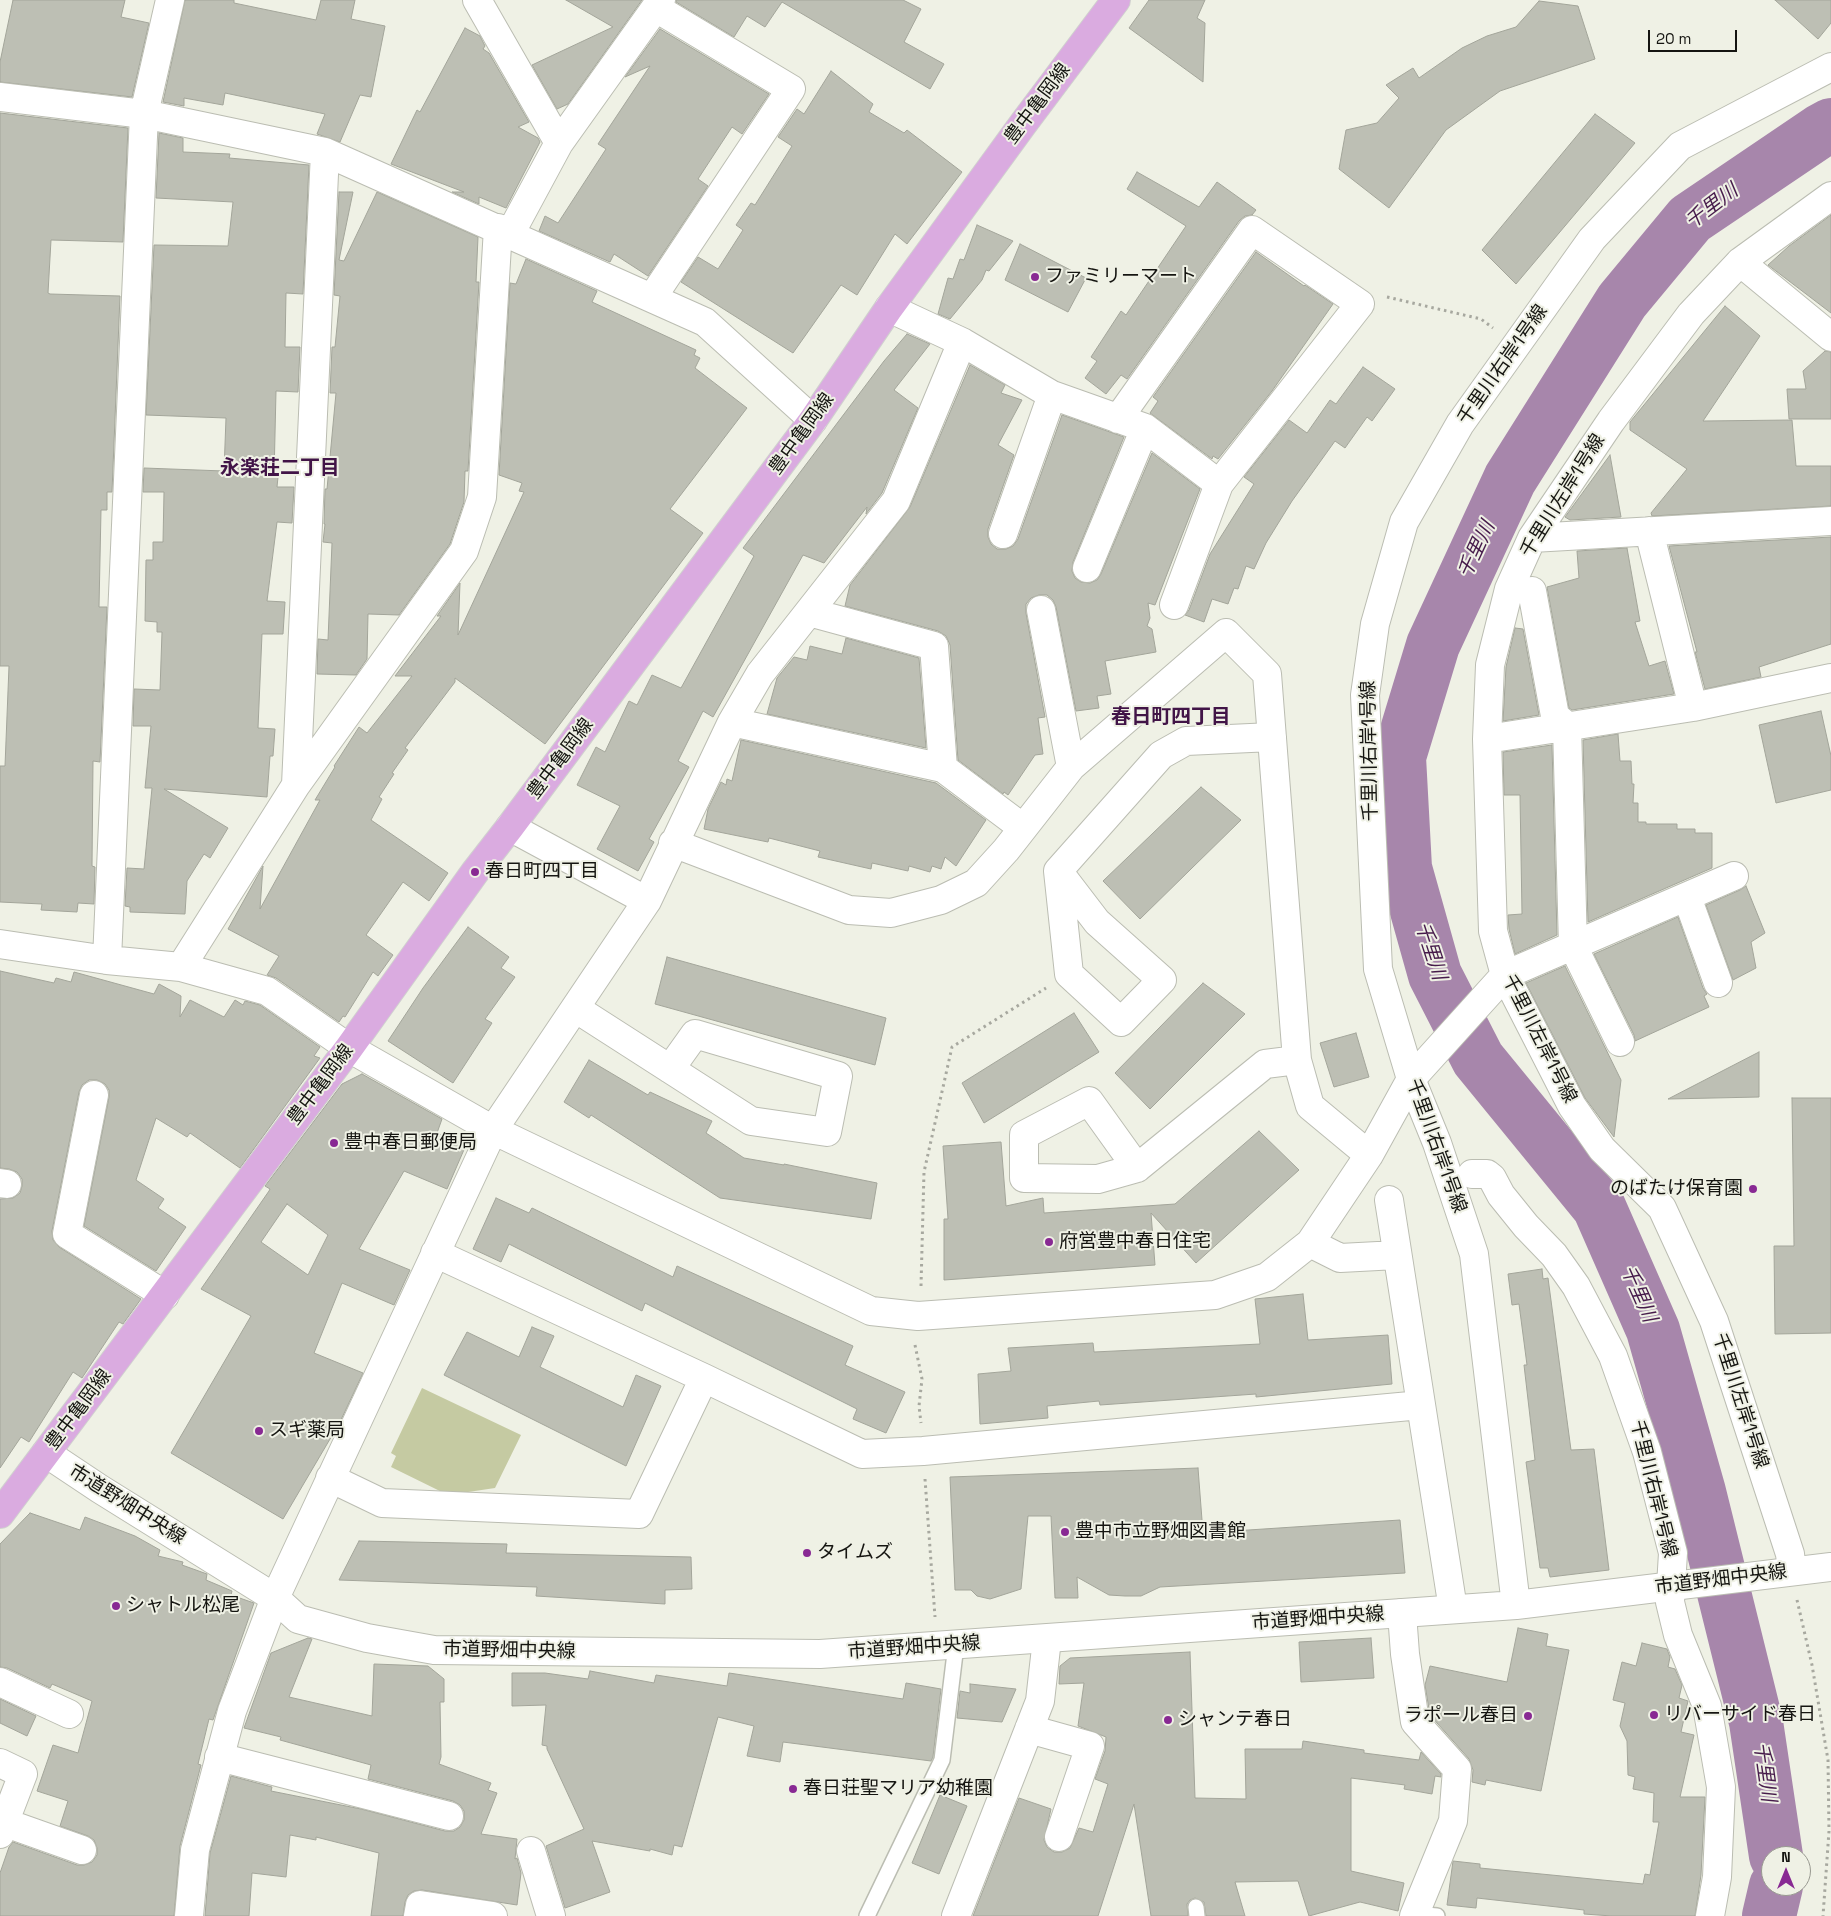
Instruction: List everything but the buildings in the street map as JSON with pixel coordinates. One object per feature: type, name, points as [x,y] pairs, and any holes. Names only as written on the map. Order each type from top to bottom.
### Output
[{"type":"main road","name":"豊中亀岡線","points":[[0,1514],[349,1048],[475,872],[813,420],[889,308],[1116,0]]},
{"type":"street","points":[[106,960],[144,114],[170,0]]},
{"type":"street","points":[[477,0],[559,143]]},
{"type":"street","points":[[182,966],[296,785],[464,552],[482,497],[504,231],[559,143],[658,4],[791,88],[652,298]]},
{"type":"street","name":"千里川右岸1号線","points":[[1516,1605],[1474,1254],[1437,1143],[1418,1071],[1378,969],[1365,695],[1375,624],[1404,522],[1460,424],[1592,239],[1680,146],[1831,67]]},
{"type":"street","points":[[0,97],[144,114],[325,152],[705,322],[813,420]]},
{"type":"street","points":[[296,785],[325,152]]},
{"type":"street","name":"千里川左岸1号線","points":[[1786,1572],[1790,1554],[1714,1321],[1662,1208],[1602,1149],[1572,1106],[1499,982],[1493,931],[1487,739],[1490,665],[1509,589],[1532,538],[1611,420],[1691,314],[1740,262],[1831,196]]},
{"type":"street","points":[[1118,419],[1252,230],[1360,304],[1219,484],[1174,605]]},
{"type":"street","points":[[1740,262],[1831,336]]},
{"type":"street","points":[[889,308],[962,342],[1052,395],[1145,428],[1219,484]]},
{"type":"street","points":[[189,1916],[194,1850],[219,1757],[232,1711],[275,1598],[493,1130],[647,901],[732,722],[760,674],[896,501],[962,342]]},
{"type":"street","points":[[1003,534],[1052,395]]},
{"type":"street","points":[[1087,568],[1145,428]]},
{"type":"street","points":[[1532,538],[1831,521]]},
{"type":"street","points":[[1649,531],[1693,707]]},
{"type":"street","points":[[1532,591],[1555,716],[1567,726],[1573,946],[1620,1042]]},
{"type":"street","points":[[1041,610],[1071,767]]},
{"type":"street","points":[[809,612],[934,646],[943,768]]},
{"type":"street","points":[[673,843],[849,910],[891,913],[941,900],[976,883],[1023,828],[1071,767],[1226,633],[1268,674],[1297,1060],[1310,1106],[1368,1155]]},
{"type":"street","points":[[1487,739],[1693,707],[1831,678]]},
{"type":"street","points":[[732,722],[943,768],[1023,828]]},
{"type":"street","points":[[1058,871],[1097,922],[1162,980],[1121,1022],[1069,974],[1058,871],[1161,755],[1186,741],[1272,737]]},
{"type":"street","points":[[510,827],[647,901]]},
{"type":"street","points":[[0,944],[106,960],[182,966],[267,991],[349,1048],[493,1130],[871,1311],[918,1316],[1215,1295],[1267,1277],[1310,1243],[1368,1155],[1418,1071],[1499,982],[1573,946],[1734,876]]},
{"type":"street","points":[[1687,897],[1718,983]]},
{"type":"street","points":[[575,1008],[670,1069],[751,1121],[827,1132],[838,1076],[694,1034],[670,1069]]},
{"type":"street","points":[[1137,1168],[1265,1064],[1297,1060]]},
{"type":"street","points":[[94,1095],[67,1234],[165,1295]]},
{"type":"street","name":"千里川右岸1号線","points":[[1472,1174],[1487,1174],[1492,1178],[1501,1195],[1526,1226],[1554,1255],[1584,1299],[1613,1356],[1651,1466],[1679,1585],[1670,1602],[1678,1635],[1707,1706],[1722,1787],[1717,1877],[1710,1916]]},
{"type":"street","points":[[1389,1200],[1452,1609]]},
{"type":"street","points":[[1310,1243],[1340,1258],[1398,1255]]},
{"type":"street","points":[[435,1253],[862,1454],[923,1451],[1421,1405]]},
{"type":"street","points":[[330,1478],[382,1503],[639,1514],[704,1378]]},
{"type":"street","name":"市道野畑中央線","points":[[46,1453],[100,1489],[275,1598],[298,1619],[367,1638],[434,1650],[820,1654],[1516,1605],[1831,1567]]},
{"type":"street","points":[[1402,1613],[1405,1654],[1415,1722],[1457,1769],[1452,1821],[1422,1915]]},
{"type":"street","points":[[956,1916],[1040,1701],[1048,1638]]},
{"type":"street","points":[[0,1682],[69,1714]]},
{"type":"street","points":[[1029,1729],[1090,1746],[1059,1837]]},
{"type":"street","points":[[219,1757],[449,1816]]},
{"type":"street","points":[[0,1763],[23,1774],[2,1828],[82,1850]]},
{"type":"street","points":[[531,1851],[551,1916]]},
{"type":"street","points":[[418,1916],[420,1905],[493,1916]]},
{"type":"lane","points":[[867,1916],[942,1760],[956,1645]]},
{"type":"path","points":[[1360,304],[1378,295],[1481,319],[1517,344]]},
{"type":"path","points":[[936,1623],[920,1406],[922,1379],[915,1348],[921,1296],[924,1172],[952,1047],[1069,974]]},
{"type":"path","points":[[1786,1572],[1795,1593],[1812,1665],[1829,1760],[1829,1831],[1823,1916]]},
{"type":"green space","points":[[422,1388],[521,1435],[495,1488],[448,1495],[391,1467],[396,1456],[391,1453]]},
{"type":"waterway","name":"千里川","points":[[1775,1846],[1756,1722],[1699,1492],[1653,1330],[1599,1207],[1478,1059],[1435,975],[1405,868],[1399,757],[1433,645],[1510,479],[1622,301],[1690,219],[1831,125]]},
{"type":"waterway","name":"千里川","points":[[1769,1916],[1774,1896]]},
{"type":"place","name":"ファミリーマート","points":[[1035,277]]},
{"type":"place","name":"春日町四丁目","points":[[475,872]]},
{"type":"place","name":"豊中春日郵便局","points":[[334,1143]]},
{"type":"place","name":"のばたけ保育園","points":[[1753,1189]]},
{"type":"place","name":"府営豊中春日住宅","points":[[1049,1242]]},
{"type":"place","name":"スギ薬局","points":[[259,1431]]},
{"type":"place","name":"豊中市立野畑図書館","points":[[1065,1532]]},
{"type":"place","name":"タイムズ","points":[[807,1553]]},
{"type":"place","name":"シャトル松尾","points":[[116,1606]]},
{"type":"place","name":"リバーサイド春日","points":[[1654,1715]]},
{"type":"place","name":"ラポール春日","points":[[1528,1716]]},
{"type":"place","name":"シャンテ春日","points":[[1168,1720]]},
{"type":"place","name":"春日荘聖マリア幼稚園","points":[[793,1789]]},
{"type":"district","name":"永楽荘二丁目","points":[[280,469]]},
{"type":"district","name":"春日町四丁目","points":[[1171,718]]}]
